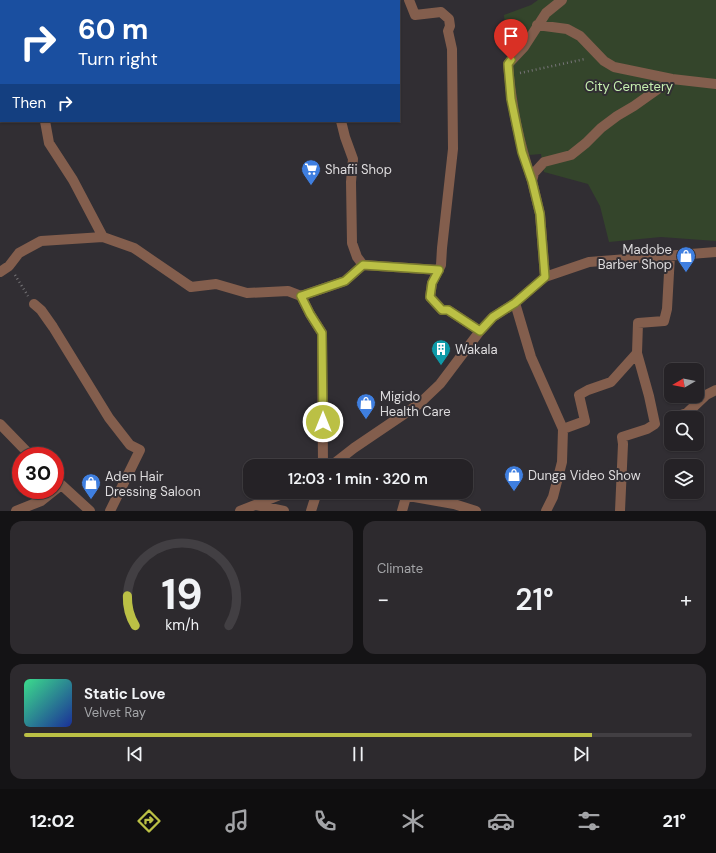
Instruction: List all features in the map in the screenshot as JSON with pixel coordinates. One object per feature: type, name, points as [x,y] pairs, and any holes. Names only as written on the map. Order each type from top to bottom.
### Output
[{"type":"street","points":[[409,0],[415,15],[442,12],[449,19],[450,26],[448,31],[452,49],[453,149],[442,248],[442,265],[432,283],[430,297],[442,310],[448,310],[480,331]]},
{"type":"street","points":[[545,277],[540,214],[532,181],[522,152],[511,99],[508,64],[524,47],[546,13],[562,0]]},
{"type":"street","points":[[537,25],[567,29],[580,36],[604,61],[614,67],[672,79],[716,84]]},
{"type":"street","points":[[532,181],[534,173],[544,162],[571,155],[601,128],[672,79]]},
{"type":"street","points":[[45,122],[49,143],[73,180],[104,237]]},
{"type":"street","points":[[342,122],[345,137],[353,159],[351,182],[352,243],[357,257],[363,265]]},
{"type":"street","points":[[0,272],[9,266],[19,253],[41,241],[104,237],[134,248],[191,287],[216,284],[247,293],[288,292],[301,296],[345,281],[363,265],[439,270]]},
{"type":"street","points":[[340,459],[424,399],[440,384],[480,331],[493,317],[515,303],[545,277],[589,262],[716,252]]},
{"type":"street","points":[[655,424],[637,353],[638,323],[664,321],[667,309],[670,255]]},
{"type":"street","points":[[301,296],[322,333],[323,459]]},
{"type":"street","points":[[515,303],[531,357],[563,429],[562,462],[553,498],[546,511]]},
{"type":"street","points":[[34,304],[41,310],[53,327],[109,418],[130,445],[140,450],[110,511]]},
{"type":"street","points":[[563,429],[585,421],[579,395],[588,390],[611,382],[637,353]]},
{"type":"street","points":[[689,411],[706,395],[716,390]]},
{"type":"street","points":[[620,511],[622,437],[664,421]]},
{"type":"street","points":[[0,424],[22,447]]},
{"type":"street","points":[[64,487],[90,511]]},
{"type":"street","points":[[16,511],[44,499]]},
{"type":"street","points":[[240,511],[270,499]]},
{"type":"street","points":[[311,511],[315,499]]},
{"type":"street","points":[[402,511],[405,499]]},
{"type":"street","points":[[420,499],[454,504],[476,511]]},
{"type":"street","points":[[256,505],[284,511]]},
{"type":"path","points":[[509,75],[568,64],[599,55]]},
{"type":"path","points":[[9,266],[24,293],[34,304]]},
{"type":"green space","name":"City Cemetery","points":[[538,0],[716,0],[716,241],[661,237],[609,242],[600,206],[588,184],[544,172],[541,154],[529,155],[521,145],[511,85],[504,15],[531,5]]},
{"type":"place","name":"Shafii Shop","points":[[311,186]]},
{"type":"place","name":"Madobe Barber Shop","points":[[686,273]]},
{"type":"place","name":"Wakala","points":[[441,366]]},
{"type":"place","name":"Migido Health Care","points":[[366,420]]},
{"type":"place","name":"Dunga Video Show","points":[[514,492]]},
{"type":"place","name":"Aden Hair Dressing Saloon","points":[[91,500]]},
{"type":"route","points":[[323,422],[322,333],[301,296],[345,281],[363,265],[439,270],[432,283],[430,297],[442,310],[448,310],[480,331],[493,317],[515,303],[545,277],[540,214],[532,181],[522,152],[511,99],[508,64],[511,60]]}]
